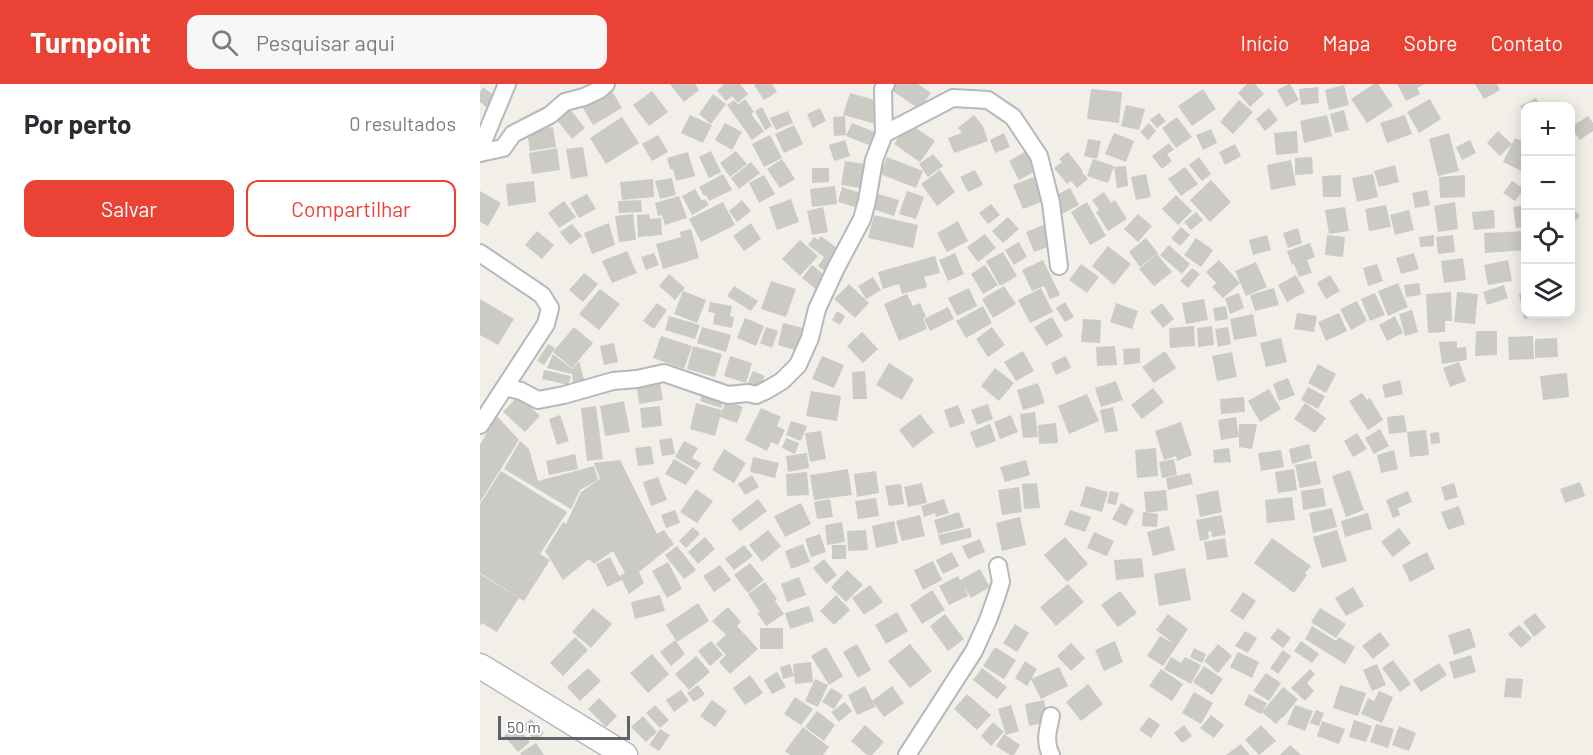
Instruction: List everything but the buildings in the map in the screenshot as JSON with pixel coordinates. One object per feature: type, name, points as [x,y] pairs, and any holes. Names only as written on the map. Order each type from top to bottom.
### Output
[{"type":"street","points":[[507,84],[480,151],[503,148],[513,134],[550,115],[565,102],[584,97],[606,84]]},
{"type":"street","points":[[505,387],[521,391],[538,400],[613,381],[664,373],[728,394],[756,394],[782,381],[798,365],[810,338],[817,309],[862,219],[874,160],[884,134],[886,84]]},
{"type":"street","points":[[884,134],[953,98],[988,100],[1013,117],[1039,156],[1051,203],[1059,266]]},
{"type":"street","points":[[480,253],[542,295],[550,308],[546,324],[480,425]]},
{"type":"street","points":[[907,755],[974,651],[1001,582],[998,566]]},
{"type":"street","points":[[480,666],[625,755]]},
{"type":"street","points":[[1051,716],[1047,738],[1047,747],[1051,755]]}]
